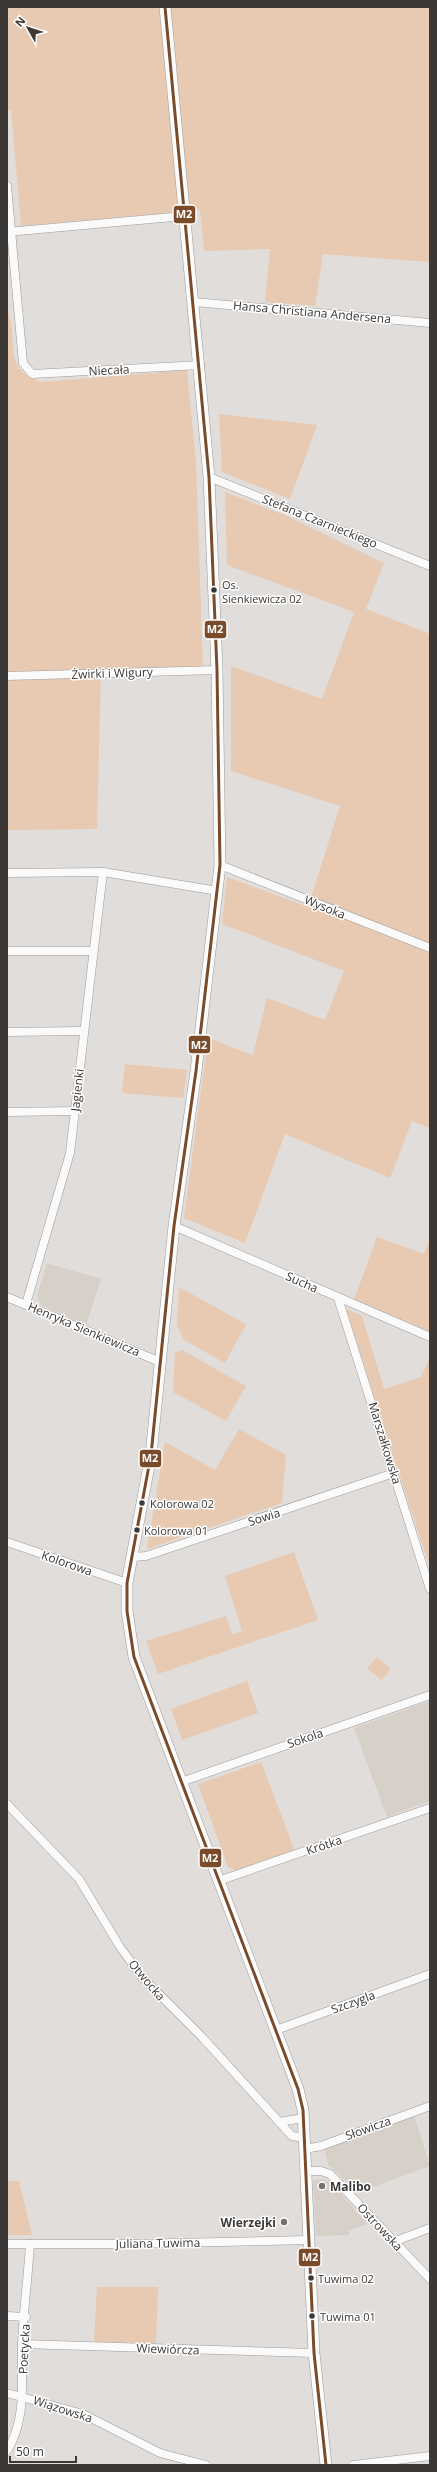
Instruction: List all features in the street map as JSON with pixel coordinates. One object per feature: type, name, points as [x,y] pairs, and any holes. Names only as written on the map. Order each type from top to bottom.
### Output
[{"type":"street","points":[[166,7],[184,216],[200,365],[209,477],[217,670],[220,865],[196,1071],[174,1226],[151,1455],[133,1557],[127,1582],[127,1611],[134,1657],[298,2090],[304,2118],[314,2353],[326,2465]]},
{"type":"street","points":[[7,186],[9,232],[184,216]]},
{"type":"street","name":"Niecała","points":[[9,232],[23,363],[32,374],[200,365]]},
{"type":"street","name":"Hansa Christiana Andersena","points":[[194,302],[430,323]]},
{"type":"street","name":"Stefana Czarnieckiego","points":[[209,477],[430,566]]},
{"type":"street","name":"Żwirki i Wigury","points":[[7,676],[217,670]]},
{"type":"street","name":"Wysoka","points":[[220,865],[430,948]]},
{"type":"street","points":[[7,873],[103,872],[218,891]]},
{"type":"street","name":"Jagienki","points":[[26,1304],[70,1153],[83,1031],[103,872]]},
{"type":"street","points":[[7,951],[93,951]]},
{"type":"street","points":[[7,1032],[83,1031]]},
{"type":"street","points":[[7,1112],[75,1111]]},
{"type":"street","name":"Sucha","points":[[174,1226],[430,1337]]},
{"type":"street","name":"Henryka Sienkiewicza","points":[[7,1297],[160,1362]]},
{"type":"street","name":"Marszałkowska","points":[[338,1298],[430,1589]]},
{"type":"street","name":"Sowia","points":[[133,1557],[146,1556],[394,1473]]},
{"type":"street","name":"Kolorowa","points":[[7,1542],[127,1582]]},
{"type":"street","name":"Sokola","points":[[181,1782],[430,1695]]},
{"type":"street","name":"Otwocka","points":[[7,1804],[79,1879],[120,1947],[142,1977],[202,2037],[292,2136],[305,2144]]},
{"type":"street","name":"Krótka","points":[[218,1881],[430,1808]]},
{"type":"street","name":"Szczygla","points":[[276,2030],[430,1974]]},
{"type":"street","name":"Słowicza","points":[[305,2144],[321,2146],[430,2106]]},
{"type":"street","points":[[279,2122],[304,2118]]},
{"type":"street","name":"Ostrowska","points":[[306,2171],[321,2171],[330,2174],[393,2242],[430,2279]]},
{"type":"street","points":[[393,2242],[430,2228]]},
{"type":"street","name":"Juliana Tuwima","points":[[7,2244],[309,2240]]},
{"type":"street","name":"Poetycka","points":[[7,2451],[15,2437],[21,2418],[23,2397],[22,2344],[26,2317],[30,2244]]},
{"type":"street","points":[[7,2316],[26,2317]]},
{"type":"street","name":"Wiewiórcza","points":[[22,2344],[314,2353]]},
{"type":"street","name":"Wiązowska","points":[[7,2393],[83,2414],[160,2454],[206,2465]]},
{"type":"street","points":[[353,2465],[430,2456]]},
{"type":"shaded area","points":[[7,7],[430,7],[430,262],[323,254],[315,306],[265,302],[270,249],[204,251],[200,210],[21,226],[11,110],[7,111]]},
{"type":"shaded area","points":[[7,310],[11,321],[16,362],[21,370],[29,377],[42,382],[187,370],[196,462],[203,667],[101,671],[97,829],[7,830]]},
{"type":"shaded area","points":[[219,414],[317,425],[290,499],[222,472]]},
{"type":"shaded area","points":[[225,492],[287,516],[384,563],[366,609],[430,634],[430,1128],[412,1121],[390,1178],[285,1134],[245,1243],[184,1218],[208,1038],[253,1055],[267,998],[325,1020],[344,971],[222,924],[227,877],[308,907],[340,806],[231,771],[231,666],[322,699],[354,612],[227,565]]},
{"type":"shaded area","points":[[125,1064],[187,1070],[183,1098],[122,1093]]},
{"type":"shaded area","points":[[377,1237],[424,1254],[430,1239],[430,1331],[354,1300]]},
{"type":"shaded area","points":[[47,1263],[101,1279],[86,1325],[41,1305],[37,1296]]},
{"type":"shaded area","points":[[179,1287],[246,1324],[225,1363],[184,1340],[177,1326]]},
{"type":"shaded area","points":[[346,1309],[362,1316],[384,1389],[421,1377],[430,1357],[430,1561],[428,1562]]},
{"type":"shaded area","points":[[182,1350],[246,1386],[226,1421],[173,1392],[175,1353]]},
{"type":"shaded area","points":[[239,1429],[286,1455],[282,1503],[147,1549],[165,1442],[215,1470]]},
{"type":"shaded area","points":[[294,1552],[318,1620],[158,1674],[146,1641],[226,1616],[232,1635],[242,1631],[225,1576]]},
{"type":"shaded area","points":[[377,1657],[391,1669],[381,1680],[367,1668]]},
{"type":"shaded area","points":[[247,1681],[258,1713],[182,1740],[171,1709]]},
{"type":"shaded area","points":[[430,1701],[430,1801],[387,1817],[354,1728]]},
{"type":"shaded area","points":[[261,1762],[295,1851],[238,1871],[228,1867],[198,1784]]},
{"type":"shaded area","points":[[414,2115],[430,2166],[357,2193],[328,2164],[325,2151],[326,2147]]},
{"type":"shaded area","points":[[323,2179],[331,2182],[367,2224],[349,2231],[349,2235],[316,2236],[313,2180]]},
{"type":"shaded area","points":[[7,2181],[19,2181],[32,2235],[7,2235]]},
{"type":"shaded area","points":[[97,2287],[158,2287],[156,2343],[94,2342]]},
{"type":"transit line","name":"M2","points":[[165,7],[209,477],[217,670],[220,865],[196,1071],[174,1226],[151,1455],[127,1583],[127,1611],[134,1657],[298,2089],[303,2110],[314,2353],[326,2465]]},
{"type":"place","name":"Os. Sienkiewicza 02","points":[[214,590]]},
{"type":"place","name":"Kolorowa 02","points":[[142,1503]]},
{"type":"place","name":"Kolorowa 01","points":[[137,1530]]},
{"type":"place","name":"Malibo","points":[[322,2186]]},
{"type":"place","name":"Wierzejki","points":[[284,2222]]},
{"type":"place","name":"Tuwima 02","points":[[311,2278]]},
{"type":"place","name":"Tuwima 01","points":[[312,2316]]}]
